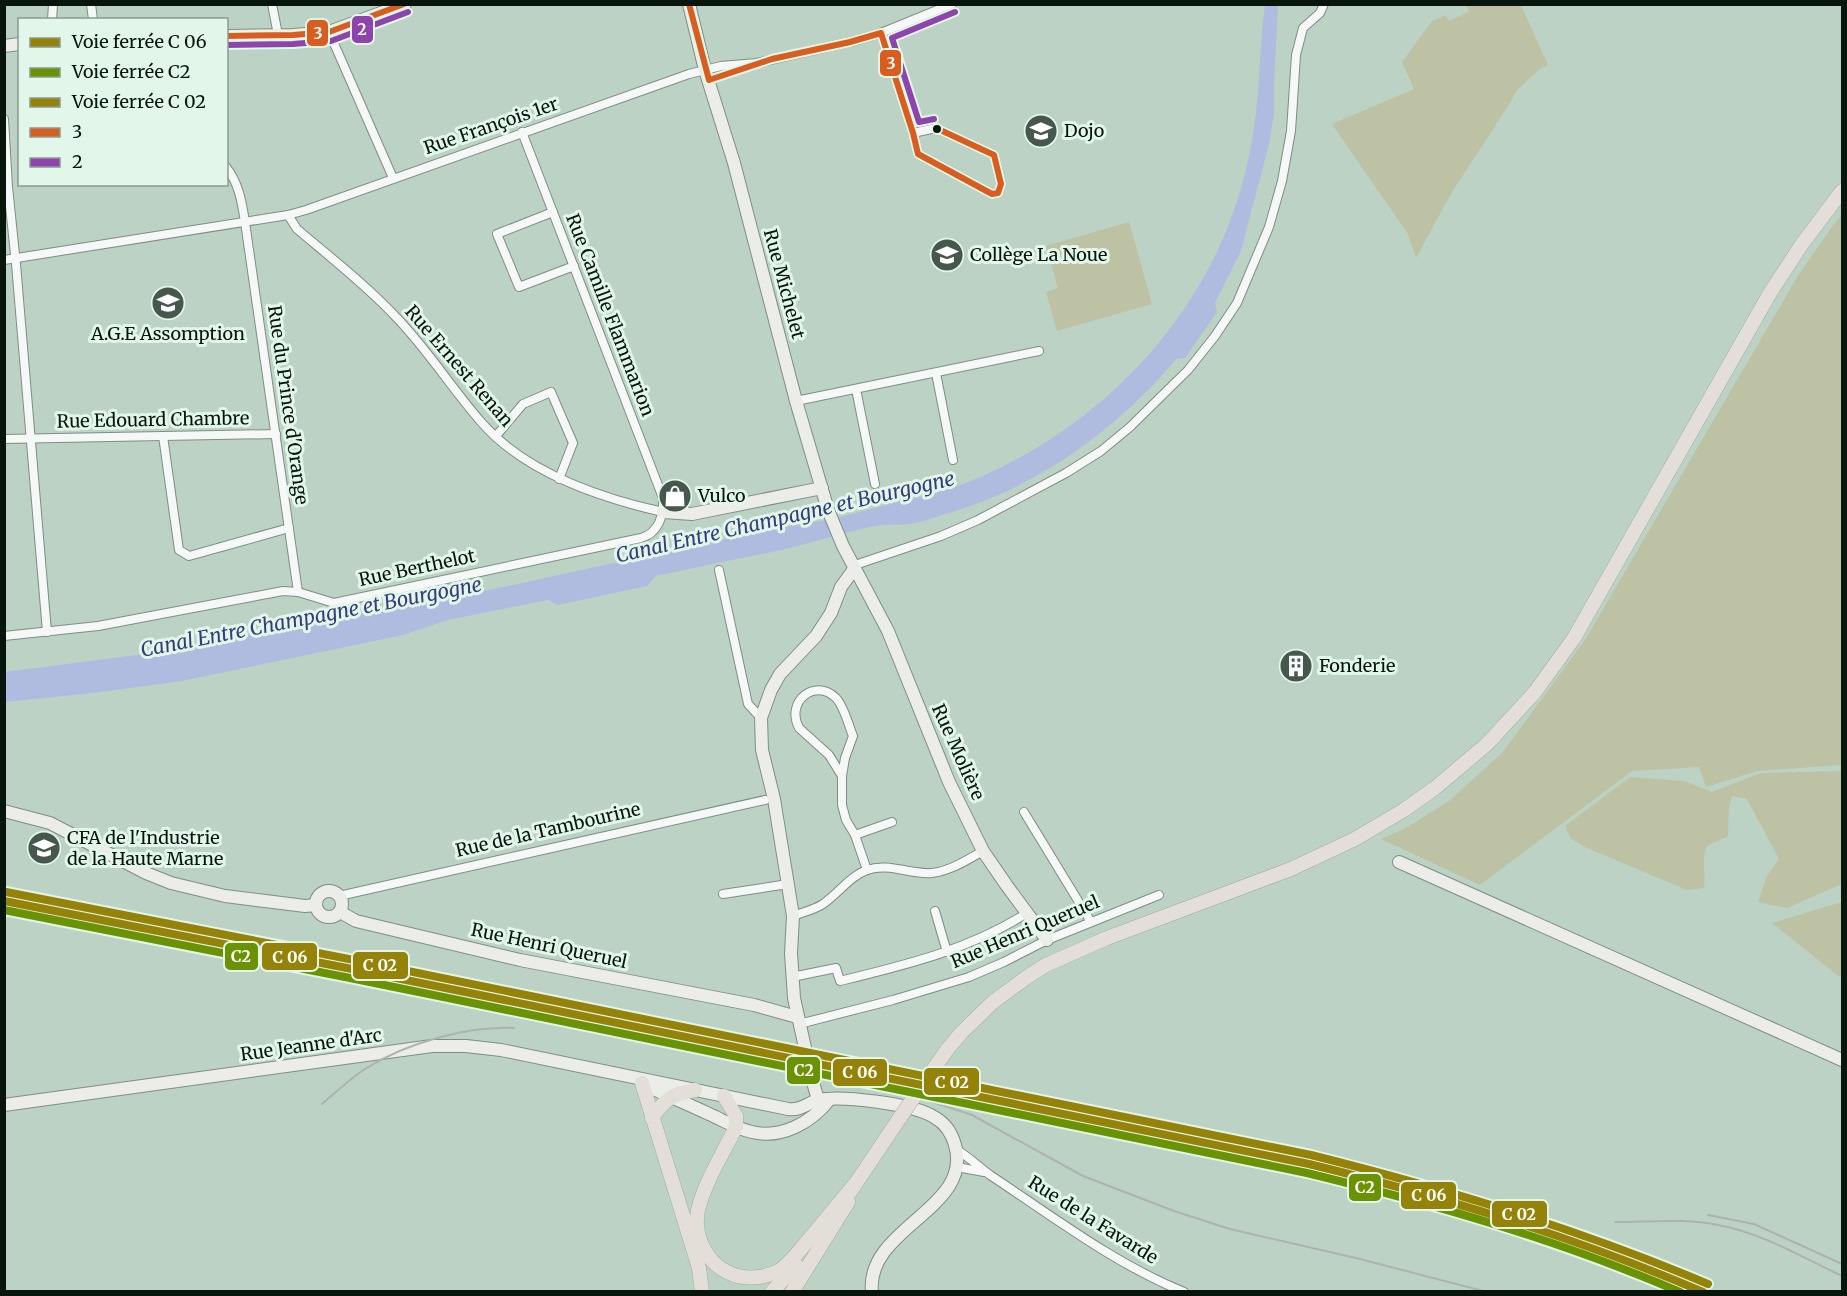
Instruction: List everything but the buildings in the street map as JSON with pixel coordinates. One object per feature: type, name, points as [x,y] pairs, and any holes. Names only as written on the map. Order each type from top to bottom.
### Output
[{"type":"main road","points":[[228,36],[329,33],[405,4]]},
{"type":"main road","name":"Rue Michelet","points":[[689,4],[707,75],[734,163],[796,401],[828,510],[854,569]]},
{"type":"main road","points":[[772,1292],[817,1239],[946,1051],[968,1026],[1012,987],[1046,965],[1107,938],[1291,869],[1355,839],[1404,810],[1435,788],[1487,744],[1535,692],[1574,638],[1770,293],[1802,244],[1842,191]]},
{"type":"main road","points":[[663,512],[692,514],[822,488]]},
{"type":"main road","points":[[854,569],[841,587],[831,613],[816,636],[780,674],[771,690],[761,718],[762,750],[774,799],[793,916],[794,998],[798,1021],[824,1100],[870,1102],[923,1111],[942,1123],[949,1131],[957,1150],[957,1167],[954,1177],[943,1194],[880,1257],[872,1276],[872,1292]]},
{"type":"main road","name":"Rue Molière","points":[[854,569],[888,631],[949,782],[983,851],[1047,940]]},
{"type":"main road","points":[[4,811],[50,823],[146,873],[171,883],[225,896],[305,906],[316,905]]},
{"type":"main road","points":[[1400,862],[1842,1060]]},
{"type":"main road","points":[[325,892],[333,892],[339,896],[342,904],[340,912],[334,917],[326,917],[319,912],[316,905],[318,897],[325,892]]},
{"type":"main road","name":"Rue Henri Queruel","points":[[340,912],[356,921],[520,960],[754,1005],[798,1021]]},
{"type":"main road","name":"Rue Henri Queruel","points":[[754,1005],[794,998]]},
{"type":"main road","name":"Rue Jeanne d'Arc","points":[[4,1105],[449,1045],[501,1050],[793,1110],[824,1100]]},
{"type":"main road","name":"Rue Jeanne d'Arc","points":[[622,1075],[736,1127],[762,1134],[782,1132],[798,1126],[812,1117],[824,1100]]},
{"type":"main road","points":[[642,1083],[699,1268],[702,1292]]},
{"type":"main road","points":[[652,1118],[671,1097],[695,1090]]},
{"type":"main road","points":[[724,1096],[736,1116],[736,1127],[705,1192],[698,1210],[697,1227],[705,1252],[715,1264],[728,1273],[758,1278],[778,1271],[792,1260],[855,1184]]},
{"type":"main road","points":[[792,1292],[837,1223],[873,1158]]},
{"type":"main road","points":[[675,1191],[692,1196],[705,1192]]},
{"type":"street","points":[[272,4],[278,35]]},
{"type":"street","name":"Rue François 1er","points":[[245,222],[306,210],[522,132],[707,75],[721,66],[757,63],[854,41],[881,33],[952,4]]},
{"type":"street","points":[[854,569],[858,564],[941,536],[978,520],[1066,473],[1101,451],[1130,427],[1188,370],[1237,303],[1269,227],[1282,181],[1292,131],[1296,55],[1303,28],[1320,13],[1324,4]]},
{"type":"street","points":[[329,33],[393,178]]},
{"type":"street","points":[[881,33],[918,154],[992,194],[998,194],[1001,189],[994,155],[936,128],[913,133]]},
{"type":"street","points":[[4,119],[47,632]]},
{"type":"street","name":"Rue Camille Flammarion","points":[[522,132],[663,498],[663,512]]},
{"type":"street","name":"Rue du Prince d'Orange","points":[[228,170],[234,177],[245,222],[298,592]]},
{"type":"street","points":[[553,212],[497,234],[519,287],[574,266]]},
{"type":"street","name":"Rue Ernest Renan","points":[[288,215],[297,229],[395,316],[483,425],[516,454],[559,479],[636,506],[663,512]]},
{"type":"street","points":[[4,260],[245,222]]},
{"type":"street","points":[[796,401],[1040,351]]},
{"type":"street","points":[[936,373],[953,460]]},
{"type":"street","points":[[856,389],[875,484]]},
{"type":"street","points":[[496,436],[523,404],[551,392],[573,443],[559,479]]},
{"type":"street","name":"Rue Edouard Chambre","points":[[4,439],[276,434]]},
{"type":"street","points":[[163,436],[178,550],[189,556],[289,528]]},
{"type":"street","name":"Rue Berthelot","points":[[4,636],[98,626],[284,591],[298,592],[334,603],[513,567],[648,536],[654,532],[663,512]]},
{"type":"street","points":[[718,570],[748,704],[761,718]]},
{"type":"street","points":[[842,776],[829,755],[799,728],[797,723],[796,706],[800,699],[813,691],[825,691],[838,700],[853,736],[845,758],[842,776],[842,804],[846,820],[855,836],[867,870]]},
{"type":"street","name":"Rue de la Tambourine","points":[[339,896],[765,800]]},
{"type":"street","points":[[1024,812],[1091,922]]},
{"type":"street","points":[[855,836],[892,822]]},
{"type":"street","points":[[793,916],[823,905],[854,877],[867,870],[893,868],[931,873],[963,862],[983,851]]},
{"type":"street","points":[[723,894],[788,884]]},
{"type":"street","name":"Rue Henri Queruel","points":[[798,1021],[893,1000],[969,977],[1047,940],[1159,895]]},
{"type":"street","points":[[934,911],[947,951]]},
{"type":"street","points":[[792,977],[836,968],[840,981],[915,962],[1002,929],[1027,913]]},
{"type":"street","name":"Rue de la Favarde","points":[[957,1150],[1114,1256],[1184,1292]]},
{"type":"street","name":"Rue de la Favarde","points":[[957,1167],[987,1172]]},
{"type":"green space","points":[[1466,5],[1521,5],[1548,65],[1518,89],[1452,192],[1416,258],[1408,234],[1332,124],[1414,89],[1402,62],[1432,21],[1446,15],[1449,21],[1469,11]]},
{"type":"green space","points":[[1842,215],[1842,765],[1757,771],[1706,787],[1699,767],[1632,771],[1480,885],[1381,839],[1406,828],[1449,801],[1503,752],[1585,640],[1799,274]]},
{"type":"green space","points":[[1129,222],[1152,304],[1057,331],[1046,292],[1058,288],[1046,246]]},
{"type":"green space","points":[[1842,771],[1842,884],[1787,908],[1758,902],[1767,876],[1779,859],[1747,799],[1732,796],[1729,807],[1728,836],[1707,846],[1704,856],[1704,888],[1687,890],[1587,848],[1571,839],[1565,826],[1630,777],[1684,781],[1712,792],[1761,773]]},
{"type":"green space","points":[[1842,902],[1842,977],[1772,923]]},
{"type":"water","points":[[1265,5],[1278,5],[1274,114],[1269,144],[1241,251],[1215,303],[1217,312],[1185,358],[1176,359],[1128,410],[1101,433],[1042,473],[978,503],[928,520],[910,524],[869,527],[781,550],[656,576],[647,586],[558,605],[548,600],[448,620],[403,635],[182,681],[5,702],[5,672],[152,653],[399,604],[443,600],[776,528],[833,518],[957,486],[1023,456],[1066,429],[1106,397],[1142,362],[1174,323],[1202,281],[1224,236],[1248,161],[1256,113]]},
{"type":"railway","points":[[322,1104],[365,1069],[399,1051],[457,1033],[514,1028]]},
{"type":"railway","points":[[908,1094],[972,1115],[1083,1176],[1174,1211],[1230,1229],[1360,1259],[1487,1292]]},
{"type":"railway","points":[[1708,1215],[1754,1224],[1842,1264]]},
{"type":"railway","points":[[1615,1222],[1667,1221],[1718,1225],[1781,1246],[1842,1276]]},
{"type":"transit line","name":"3","points":[[228,36],[329,32],[404,4]]},
{"type":"transit line","name":"3","points":[[689,4],[709,80],[772,59],[881,33],[918,154],[992,194],[998,193],[1001,184],[994,155],[936,128]]},
{"type":"transit line","name":"2","points":[[228,45],[331,41],[408,12]]},
{"type":"transit line","name":"2","points":[[934,119],[919,122],[892,38],[955,12]]},
{"type":"transit line","points":[[6,892],[354,960],[1311,1155],[1462,1196],[1562,1228],[1708,1284]]},
{"type":"transit line","points":[[4,901],[352,969],[1309,1164],[1410,1190],[1509,1220],[1606,1253],[1703,1292]]},
{"type":"rail line","name":"C2","points":[[4,910],[350,978],[1307,1173],[1402,1197],[1496,1225],[1589,1256],[1680,1292]]},
{"type":"place","name":"Dojo","points":[[1041,131]]},
{"type":"place","name":"Collège La Noue","points":[[947,255]]},
{"type":"place","name":"A.G.E Assomption","points":[[168,303]]},
{"type":"place","name":"Vulco","points":[[675,496]]},
{"type":"place","name":"Fonderie","points":[[1296,666]]},
{"type":"place","name":"CFA de l'Industrie de la Haute Marne","points":[[44,848]]},
{"type":"water label","name":"Canal Entre Champagne et Bourgogne","points":[[785,517]]},
{"type":"water label","name":"Canal Entre Champagne et Bourgogne","points":[[311,617]]}]
